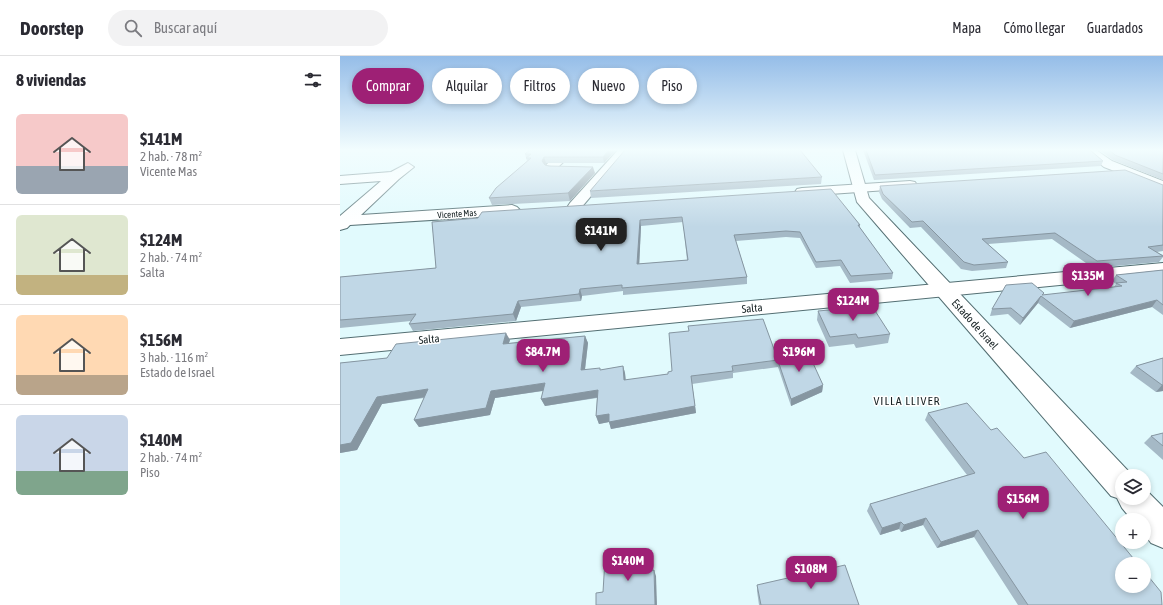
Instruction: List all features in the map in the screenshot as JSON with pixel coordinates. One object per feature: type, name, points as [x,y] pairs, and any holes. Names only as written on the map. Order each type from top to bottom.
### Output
[{"type":"street","points":[[340,180],[394,176]]},
{"type":"street","points":[[342,223],[394,176]]},
{"type":"street","points":[[543,180],[546,176]]},
{"type":"street","points":[[575,206],[602,176]]},
{"type":"street","name":"Estado de Israel","points":[[855,176],[862,199],[1115,478]]},
{"type":"street","points":[[1138,176],[1163,186]]},
{"type":"street","points":[[788,192],[921,184]]},
{"type":"street","points":[[559,207],[591,205]]},
{"type":"street","name":"Vicente Mas","points":[[342,223],[528,209]]},
{"type":"street","name":"Salta","points":[[340,347],[1163,269]]},
{"type":"street","points":[[1139,505],[1163,531]]},
{"type":"building","points":[[510,176],[585,176],[568,193],[489,198],[496,188]]},
{"type":"building","points":[[603,176],[821,176],[822,177],[590,191]]},
{"type":"building","points":[[1039,176],[1139,176],[1163,185],[1163,245],[1148,247],[1163,256],[1097,261],[1055,233],[982,239],[1008,262],[974,265],[964,262],[923,221],[912,222],[883,194],[880,186]]},
{"type":"building","points":[[831,189],[860,225],[858,225],[893,273],[851,276],[841,260],[816,262],[800,232],[786,231],[734,235],[747,277],[622,288],[622,285],[580,289],[579,294],[518,301],[513,314],[409,324],[416,314],[340,320],[340,277],[436,268],[432,222],[478,218],[482,212]],"holes":[[[682,217],[688,260],[637,264],[640,220]]]},
{"type":"building","points":[[1163,270],[1163,305],[1157,300],[1074,321],[1041,296],[1023,318],[1011,308],[992,309],[1006,285],[1032,283],[1044,293],[1042,295],[1122,286],[1116,283],[1127,282],[1116,275]]},
{"type":"building","points":[[872,306],[890,334],[858,338],[856,334],[830,337],[818,311]]},
{"type":"building","points":[[763,319],[778,360],[732,366],[733,371],[691,376],[695,406],[609,422],[609,414],[596,416],[598,390],[541,399],[545,383],[491,391],[486,408],[414,420],[428,389],[377,397],[351,443],[340,445],[340,363],[387,358],[396,344],[506,333],[503,344],[585,336],[581,370],[600,368],[600,370],[623,366],[624,380],[668,374],[668,372],[672,371],[669,333],[689,331],[688,326]]},
{"type":"building","points":[[807,350],[823,385],[791,399],[776,355]]},
{"type":"building","points":[[1163,358],[1163,385],[1136,366]]},
{"type":"building","points":[[967,403],[991,430],[997,428],[1024,458],[1046,452],[1115,536],[1115,549],[1126,549],[1132,557],[1115,557],[1115,593],[1151,593],[1151,580],[1161,592],[1162,605],[1028,605],[978,530],[941,542],[926,518],[904,525],[901,522],[882,528],[870,504],[975,473],[928,413]]},
{"type":"building","points":[[1163,433],[1163,446],[1151,436]]},
{"type":"building","points":[[646,551],[647,571],[654,570],[655,605],[596,605],[596,593],[603,592],[605,559]]},
{"type":"building","points":[[845,565],[859,605],[761,605],[757,585]]},
{"type":"district","name":"VILLA LLIVER","points":[[907,401]]}]
